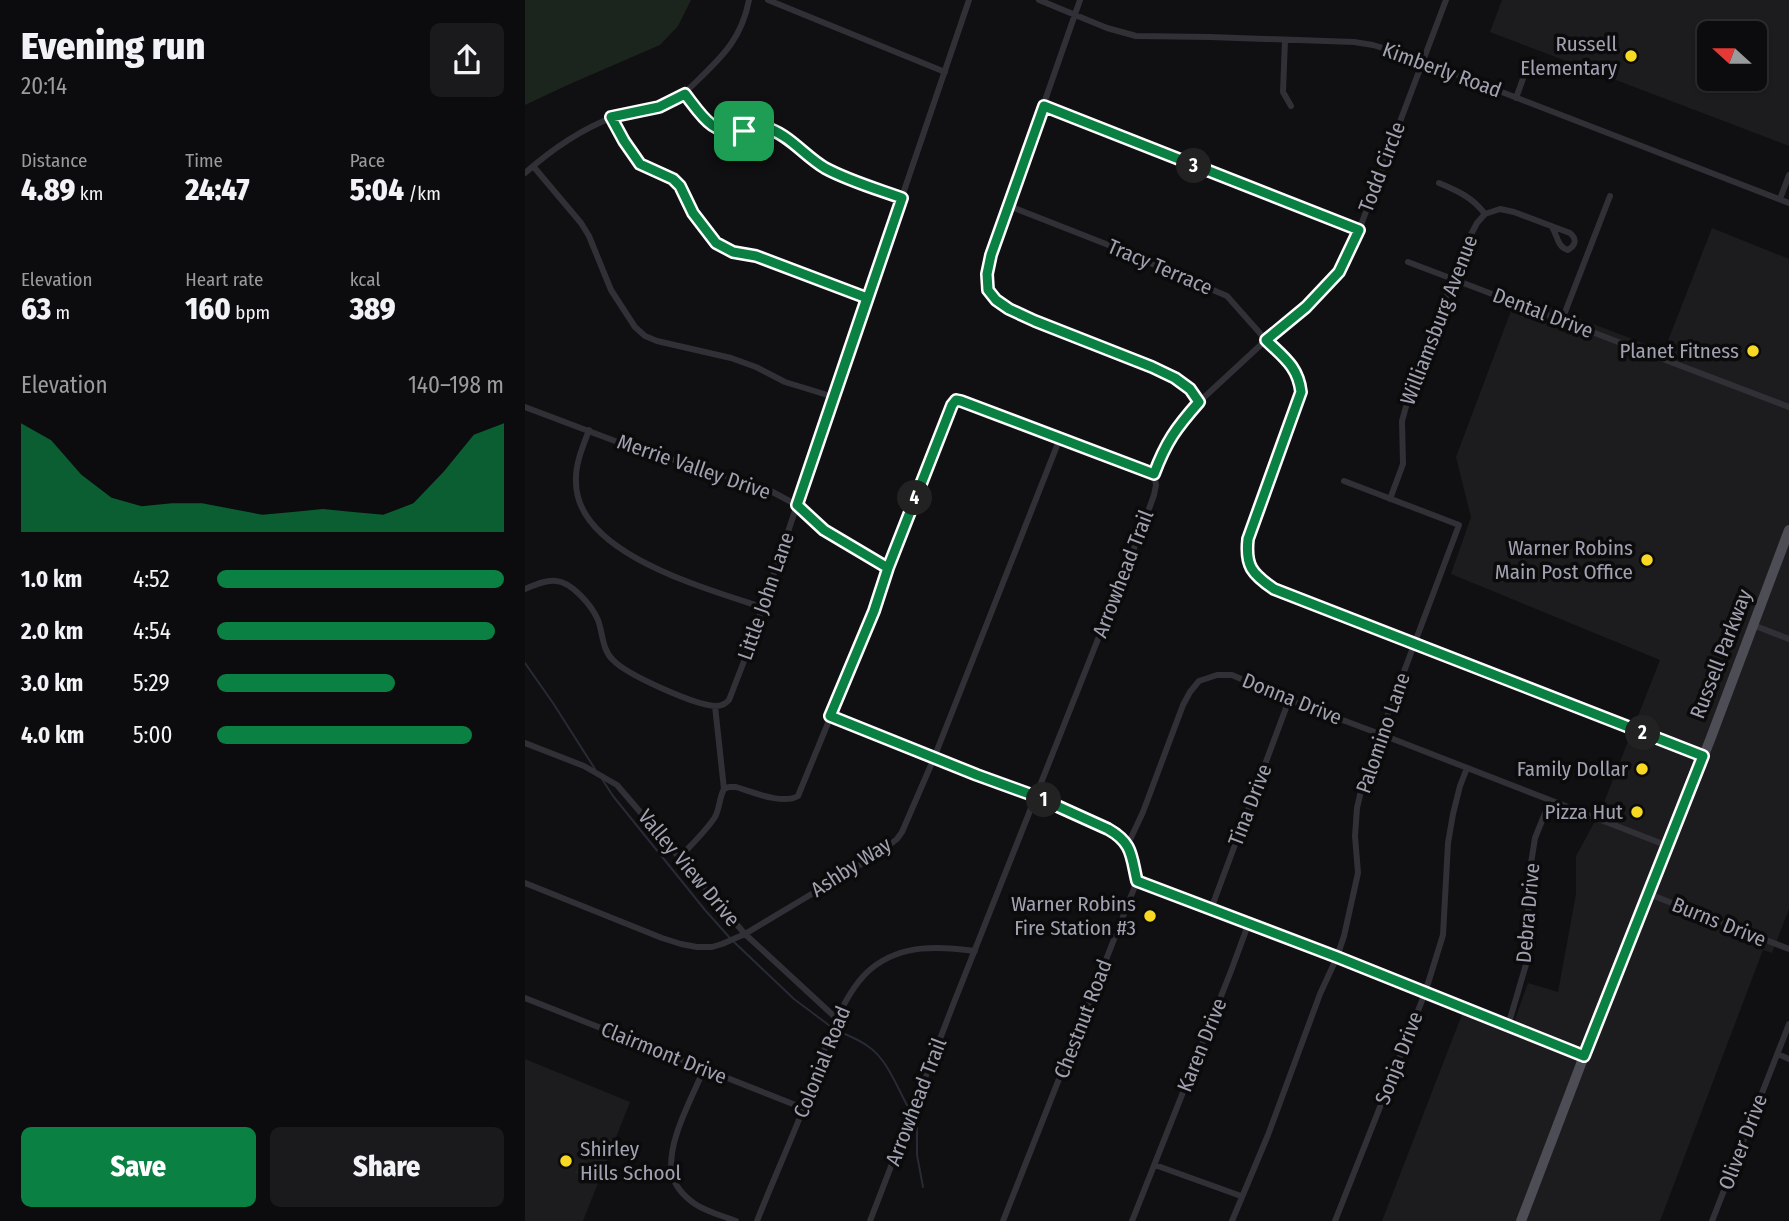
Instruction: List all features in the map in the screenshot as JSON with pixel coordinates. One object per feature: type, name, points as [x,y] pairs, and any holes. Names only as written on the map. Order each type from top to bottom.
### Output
[{"type":"main road","name":"Russell Parkway","points":[[1521,1221],[1789,530]]},
{"type":"street","points":[[525,173],[569,141],[611,117],[659,107],[685,94],[716,65],[731,46],[740,30],[749,0]]},
{"type":"street","points":[[768,0],[945,72]]},
{"type":"street","name":"Little John Lane","points":[[715,706],[724,705],[729,700],[746,656],[969,0]]},
{"type":"street","name":"Kimberly Road","points":[[1039,0],[1107,28],[1136,36],[1317,40],[1373,45],[1406,55],[1789,203]]},
{"type":"street","points":[[1080,0],[991,255],[987,274],[988,290],[1009,309],[1175,378],[1190,389],[1199,402]]},
{"type":"street","name":"Todd Circle","points":[[1154,474],[1170,437],[1199,402],[1306,307],[1339,272],[1359,230],[1446,0]]},
{"type":"street","points":[[1285,40],[1283,92],[1291,106]]},
{"type":"street","points":[[1516,98],[1528,65]]},
{"type":"street","points":[[685,94],[711,126],[720,131],[733,133],[756,126],[770,129],[833,172],[902,198]]},
{"type":"street","points":[[1044,106],[1359,230]]},
{"type":"street","points":[[611,117],[640,164],[673,179],[680,186],[693,213],[716,243],[733,252],[756,256],[867,298]]},
{"type":"street","points":[[533,166],[589,236],[611,290],[635,327],[645,336],[731,358],[785,382],[834,397]]},
{"type":"street","points":[[1780,199],[1789,175]]},
{"type":"street","points":[[1439,183],[1472,199],[1485,214]]},
{"type":"street","points":[[1562,320],[1610,196]]},
{"type":"street","name":"Tracy Terrace","points":[[1009,206],[1227,296],[1294,367],[1300,380],[1301,392],[1248,539],[1249,566],[1259,579],[1274,589],[1703,756]]},
{"type":"street","name":"Williamsburg Avenue","points":[[1390,499],[1403,464],[1402,421],[1407,403],[1476,223],[1485,214],[1500,209],[1514,212],[1570,233],[1574,236],[1574,244],[1568,250],[1559,244],[1552,227]]},
{"type":"street","name":"Williamsburg Avenue","points":[[1574,244],[1588,251]]},
{"type":"street","name":"Dental Drive","points":[[1408,262],[1789,407]]},
{"type":"street","points":[[724,789],[736,787],[783,800],[798,796],[956,400],[1154,474]]},
{"type":"street","name":"Merrie Valley Drive","points":[[525,407],[623,443],[767,489],[797,505],[824,530],[888,568]]},
{"type":"street","points":[[589,430],[578,462],[575,482],[578,497],[591,525],[608,541],[664,572],[761,607]]},
{"type":"street","name":"Ashby Way","points":[[525,883],[681,944],[712,947],[745,934],[875,856],[897,839],[934,758],[1060,438]]},
{"type":"street","name":"Arrowhead Trail","points":[[870,1221],[1154,495],[1154,474]]},
{"type":"street","points":[[1344,481],[1390,499]]},
{"type":"street","name":"Palomino Lane","points":[[1231,1221],[1268,1135],[1320,994],[1337,957],[1352,906],[1358,873],[1355,836],[1357,808],[1364,778],[1459,525],[1390,499]]},
{"type":"street","points":[[525,589],[544,582],[559,581],[569,587],[589,603],[599,621],[602,640],[611,660],[637,678],[715,706],[724,789],[716,815],[680,857]]},
{"type":"street","points":[[1753,625],[1789,639]]},
{"type":"street","name":"Donna Drive","points":[[1128,844],[1143,812],[1183,705],[1199,681],[1217,674],[1232,675],[1289,700],[1668,846]]},
{"type":"street","name":"Tina Drive","points":[[1211,909],[1289,700]]},
{"type":"street","points":[[830,716],[1035,796],[1108,829],[1128,844],[1137,881],[1337,957],[1584,1056]]},
{"type":"street","name":"Valley View Drive","points":[[525,743],[584,766],[617,785],[745,934],[836,1018]]},
{"type":"street","name":"Sonja Drive","points":[[1335,1221],[1425,993],[1443,935],[1448,843],[1455,804],[1467,768]]},
{"type":"street","name":"Debra Drive","points":[[1508,1026],[1527,961],[1530,870],[1535,838],[1550,801]]},
{"type":"street","name":"Chestnut Road","points":[[1003,1221],[1137,881]]},
{"type":"street","name":"Burns Drive","points":[[1649,894],[1789,949]]},
{"type":"street","name":"Karen Drive","points":[[1132,1221],[1248,925]]},
{"type":"street","name":"Colonial Road","points":[[757,1221],[836,1018],[861,978],[872,968],[898,954],[943,947],[975,951]]},
{"type":"street","name":"Clairmont Drive","points":[[525,998],[803,1108]]},
{"type":"street","name":"Oliver Drive","points":[[1712,1221],[1789,1024]]},
{"type":"street","points":[[1777,1054],[1789,1059]]},
{"type":"street","points":[[703,1069],[677,1137],[672,1155],[672,1174],[684,1195],[698,1206],[736,1221]]},
{"type":"street","points":[[1155,1165],[1241,1196]]},
{"type":"shaded area","points":[[525,0],[691,0],[678,26],[660,45],[525,105]]},
{"type":"shaded area","name":"Russell Elementary","points":[[1502,0],[1789,0],[1789,146],[1490,32]]},
{"type":"shaded area","points":[[1712,228],[1789,259],[1789,909],[1772,953],[1763,950],[1660,1221],[1382,1221],[1466,1004],[1514,1022],[1528,983],[1558,992],[1576,894],[1576,856],[1601,810],[1660,660],[1451,574],[1471,517],[1456,457],[1517,295],[1664,351]]},
{"type":"shaded area","name":"Shirley Hills School","points":[[525,1059],[630,1102],[583,1221],[525,1221]]},
{"type":"shaded area","points":[[581,1160],[600,1168],[595,1181],[575,1173]]},
{"type":"waterway","points":[[525,663],[595,769]]},
{"type":"waterway","points":[[602,779],[730,938]]},
{"type":"waterway","points":[[734,942],[794,999],[830,1026]]},
{"type":"waterway","points":[[834,1029],[861,1042],[876,1053],[888,1068],[911,1112]]},
{"type":"waterway","points":[[914,1117],[917,1123],[917,1155],[923,1187]]},
{"type":"place","name":"Russell Elementary","points":[[1631,56]]},
{"type":"place","name":"Planet Fitness","points":[[1753,351]]},
{"type":"place","name":"Warner Robins Main Post Office","points":[[1647,560]]},
{"type":"place","name":"Family Dollar","points":[[1642,769]]},
{"type":"place","name":"Pizza Hut","points":[[1637,812]]},
{"type":"place","name":"Warner Robins Fire Station #3","points":[[1150,916]]},
{"type":"place","name":"Shirley Hills School","points":[[566,1161]]},
{"type":"route","points":[[744,131],[733,133],[711,126],[685,94],[659,107],[611,117],[640,164],[673,179],[680,186],[693,213],[716,243],[733,252],[756,256],[867,298],[834,397],[797,505],[824,530],[873,559],[888,568],[956,400],[1154,474],[1170,437],[1199,402],[1190,389],[1175,378],[1009,309],[988,290],[987,274],[991,255],[1044,106],[1359,230],[1346,260],[1330,283],[1266,340],[1294,367],[1300,380],[1301,392],[1248,539],[1249,566],[1259,579],[1274,589],[1703,756],[1584,1056],[1337,957],[1137,881],[1128,844],[1108,829],[1035,796],[830,716],[874,611],[888,568],[824,530],[797,505],[867,298],[902,198],[821,166],[770,129],[756,126],[744,131]]}]
